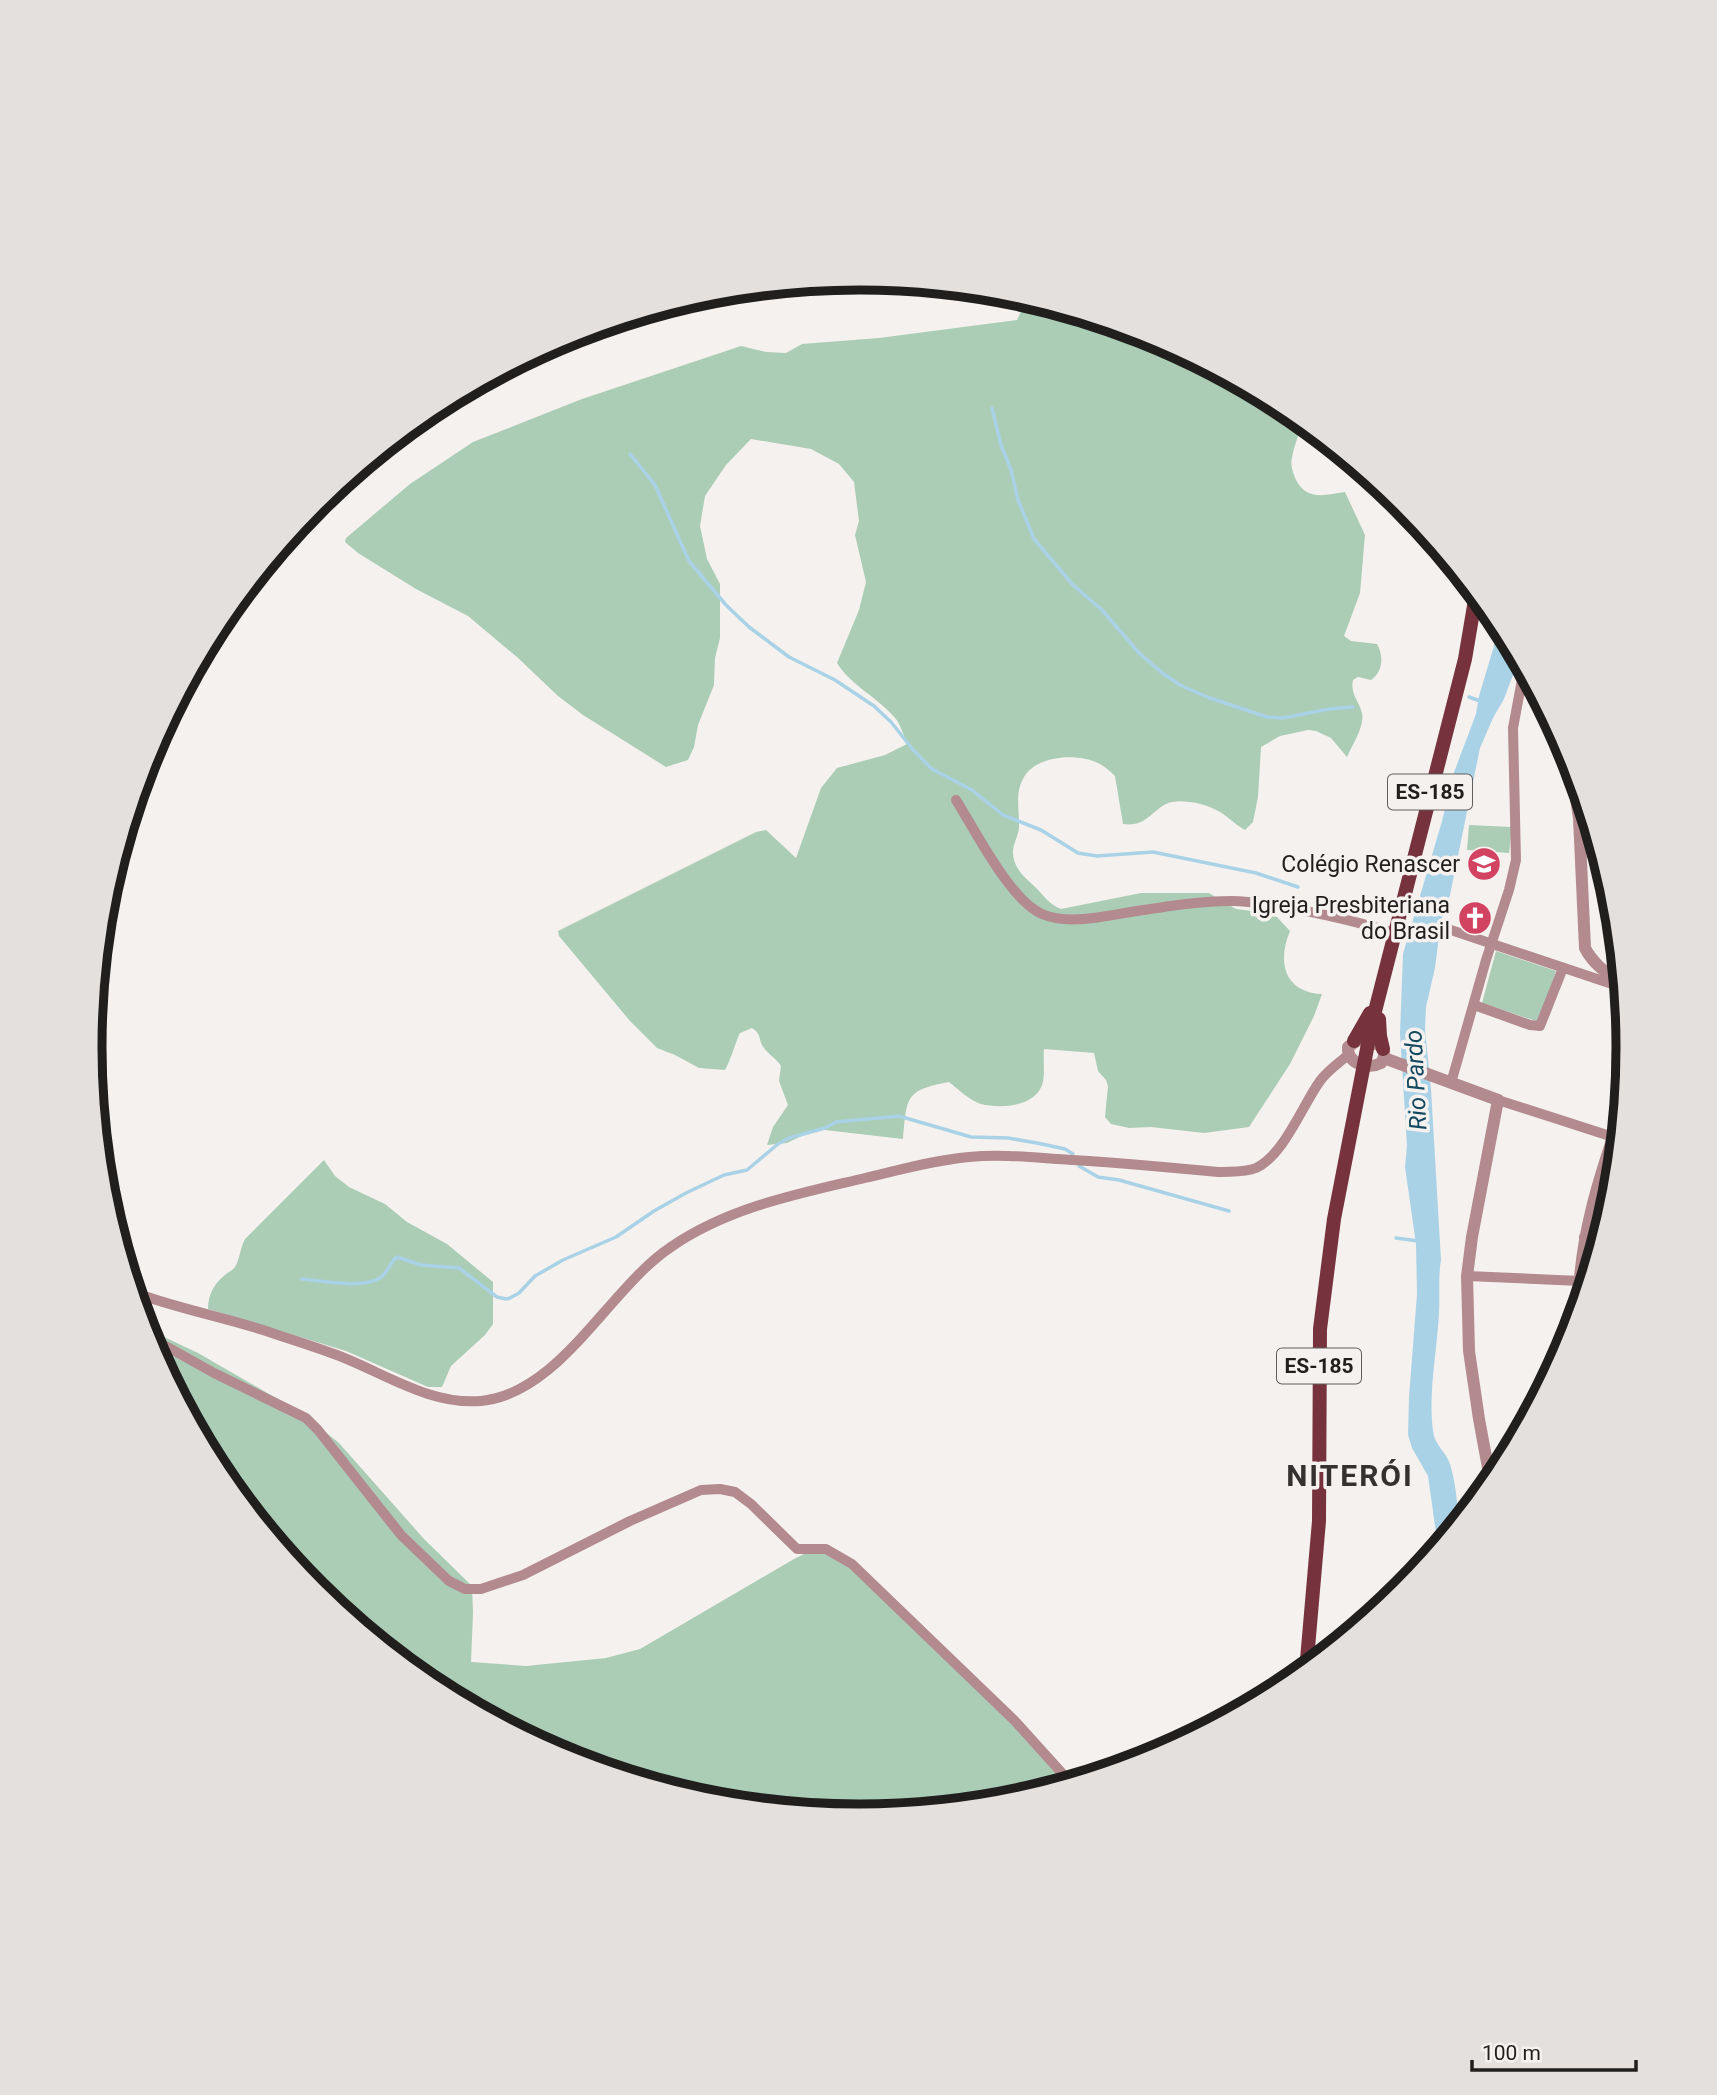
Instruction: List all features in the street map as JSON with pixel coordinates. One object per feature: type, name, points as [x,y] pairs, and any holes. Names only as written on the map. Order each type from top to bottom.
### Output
[{"type":"main road","name":"ES-185","points":[[1381,989],[1465,659],[1474,607]]},
{"type":"main road","points":[[1363,1050],[1381,989]]},
{"type":"main road","points":[[1381,989],[1379,1029],[1384,1053]]},
{"type":"main road","name":"ES-185","points":[[1307,1657],[1319,1521],[1320,1329],[1334,1219],[1363,1050]]},
{"type":"street","points":[[1451,1083],[1516,860],[1513,728],[1521,683]]},
{"type":"street","points":[[956,800],[1009,884],[1019,897],[1041,914],[1089,918],[1199,902],[1235,901],[1353,920],[1394,933]]},
{"type":"street","points":[[1579,816],[1585,948],[1612,977]]},
{"type":"street","points":[[1444,928],[1612,983]]},
{"type":"street","points":[[1474,1005],[1540,1026],[1563,968]]},
{"type":"street","points":[[1363,1050],[1353,1062],[1348,1055],[1348,1047],[1363,1050],[1379,1045],[1397,1064],[1610,1137]]},
{"type":"street","points":[[1363,1050],[1378,1066],[1384,1053]]},
{"type":"street","points":[[144,1296],[254,1327],[341,1357],[404,1385],[446,1399],[484,1401],[507,1395],[533,1382],[566,1354],[634,1277],[668,1248],[700,1228],[729,1215],[805,1192],[969,1157],[1020,1156],[1218,1172],[1244,1171],[1270,1158],[1322,1078],[1348,1055]]},
{"type":"street","points":[[1488,1468],[1469,1351],[1467,1276],[1498,1100]]},
{"type":"street","points":[[1581,1273],[1584,1237],[1608,1151]]},
{"type":"street","points":[[1584,1237],[1591,1239]]},
{"type":"street","points":[[1467,1276],[1578,1281]]},
{"type":"street","points":[[146,1302],[154,1300]]},
{"type":"street","points":[[162,1344],[306,1418],[401,1535],[449,1581],[465,1588],[481,1589],[523,1575],[630,1521],[701,1490],[720,1489],[735,1492],[797,1549],[826,1549],[852,1564],[1015,1721],[1064,1776]]},
{"type":"green space","points":[[1022,309],[1102,331],[1148,348],[1237,392],[1298,432],[1291,461],[1300,487],[1317,495],[1345,492],[1365,535],[1360,593],[1344,636],[1351,641],[1377,644],[1381,659],[1378,673],[1371,680],[1358,677],[1353,680],[1362,718],[1347,757],[1331,738],[1308,730],[1280,736],[1261,747],[1258,797],[1253,822],[1245,830],[1214,809],[1183,801],[1166,804],[1137,823],[1123,824],[1115,776],[1098,763],[1089,760],[1069,757],[1048,760],[1030,770],[1019,788],[1019,827],[1013,850],[1016,866],[1022,874],[1046,899],[1061,909],[1141,893],[1209,893],[1236,909],[1269,913],[1277,917],[1290,931],[1284,964],[1292,981],[1299,988],[1322,994],[1290,1064],[1249,1127],[1204,1133],[1151,1127],[1129,1128],[1111,1124],[1105,1117],[1108,1086],[1098,1071],[1094,1053],[1044,1049],[1043,1082],[1034,1097],[1026,1101],[1008,1106],[981,1104],[968,1098],[949,1082],[924,1088],[911,1098],[903,1139],[816,1129],[787,1143],[767,1145],[773,1127],[788,1105],[779,1081],[781,1066],[764,1048],[755,1030],[752,1028],[740,1033],[725,1070],[699,1068],[657,1048],[630,1021],[559,936],[558,931],[756,832],[766,830],[796,858],[821,788],[837,768],[885,755],[907,744],[896,719],[849,678],[837,663],[859,610],[866,582],[855,535],[859,521],[854,482],[839,464],[811,449],[751,439],[726,465],[705,496],[700,526],[707,559],[720,584],[720,638],[715,658],[714,685],[688,760],[666,767],[583,715],[558,696],[468,616],[416,589],[358,553],[345,542],[346,538],[410,484],[473,442],[582,399],[741,346],[786,353],[802,344],[879,338],[1017,320]]},
{"type":"green space","points":[[1469,825],[1512,827],[1509,853],[1467,850]]},
{"type":"green space","points":[[1496,951],[1556,971],[1539,1022],[1482,1003]]},
{"type":"green space","points":[[324,1160],[335,1176],[349,1187],[385,1204],[407,1222],[447,1244],[493,1282],[493,1324],[485,1335],[451,1366],[442,1387],[428,1387],[346,1351],[208,1309],[212,1290],[235,1267],[245,1239]]},
{"type":"green space","points":[[158,1334],[198,1353],[302,1413],[339,1443],[424,1539],[472,1586],[471,1662],[526,1666],[606,1658],[640,1649],[820,1546],[829,1545],[864,1571],[1066,1775],[1006,1790],[957,1798],[908,1803],[809,1803],[711,1790],[663,1779],[569,1747],[524,1726],[438,1677],[398,1648],[359,1617],[289,1547],[229,1468],[203,1426]]},
{"type":"water","name":"Rio Pardo","points":[[1495,639],[1515,670],[1480,748],[1450,895],[1441,921],[1435,968],[1426,1007],[1425,1030],[1441,1260],[1432,1416],[1434,1436],[1452,1471],[1458,1510],[1436,1536],[1428,1476],[1412,1448],[1408,1435],[1417,1294],[1416,1244],[1405,1167],[1407,1146],[1400,1033],[1403,954],[1453,775],[1476,714]]},
{"type":"waterway","points":[[992,408],[1018,500],[1034,539],[1073,585],[1102,610],[1139,653],[1161,672],[1180,685],[1207,697],[1267,717],[1283,718],[1353,707]]},
{"type":"waterway","points":[[630,454],[655,485],[689,561],[726,605],[749,627],[789,657],[835,680],[874,706],[932,769],[972,790],[1003,815],[1041,830],[1078,853],[1097,856],[1153,852],[1256,873],[1298,887]]},
{"type":"waterway","points":[[1469,697],[1480,701]]},
{"type":"waterway","points":[[302,1279],[342,1283],[372,1281],[383,1276],[397,1257],[421,1265],[459,1268],[497,1297],[510,1298],[519,1293],[535,1276],[563,1260],[616,1237],[686,1193],[724,1175],[747,1170],[789,1138],[825,1128],[836,1122],[899,1116],[971,1137],[1008,1138],[1065,1149],[1073,1154]]},
{"type":"waterway","points":[[1079,1166],[1098,1177],[1119,1180],[1229,1211]]},
{"type":"waterway","points":[[1396,1238],[1418,1241]]},
{"type":"place","name":"Colégio Renascer","points":[[1484,864]]},
{"type":"place","name":"Igreja Presbiteriana do Brasil","points":[[1475,918]]},
{"type":"district","name":"NITERÓI","points":[[1350,1476]]}]
